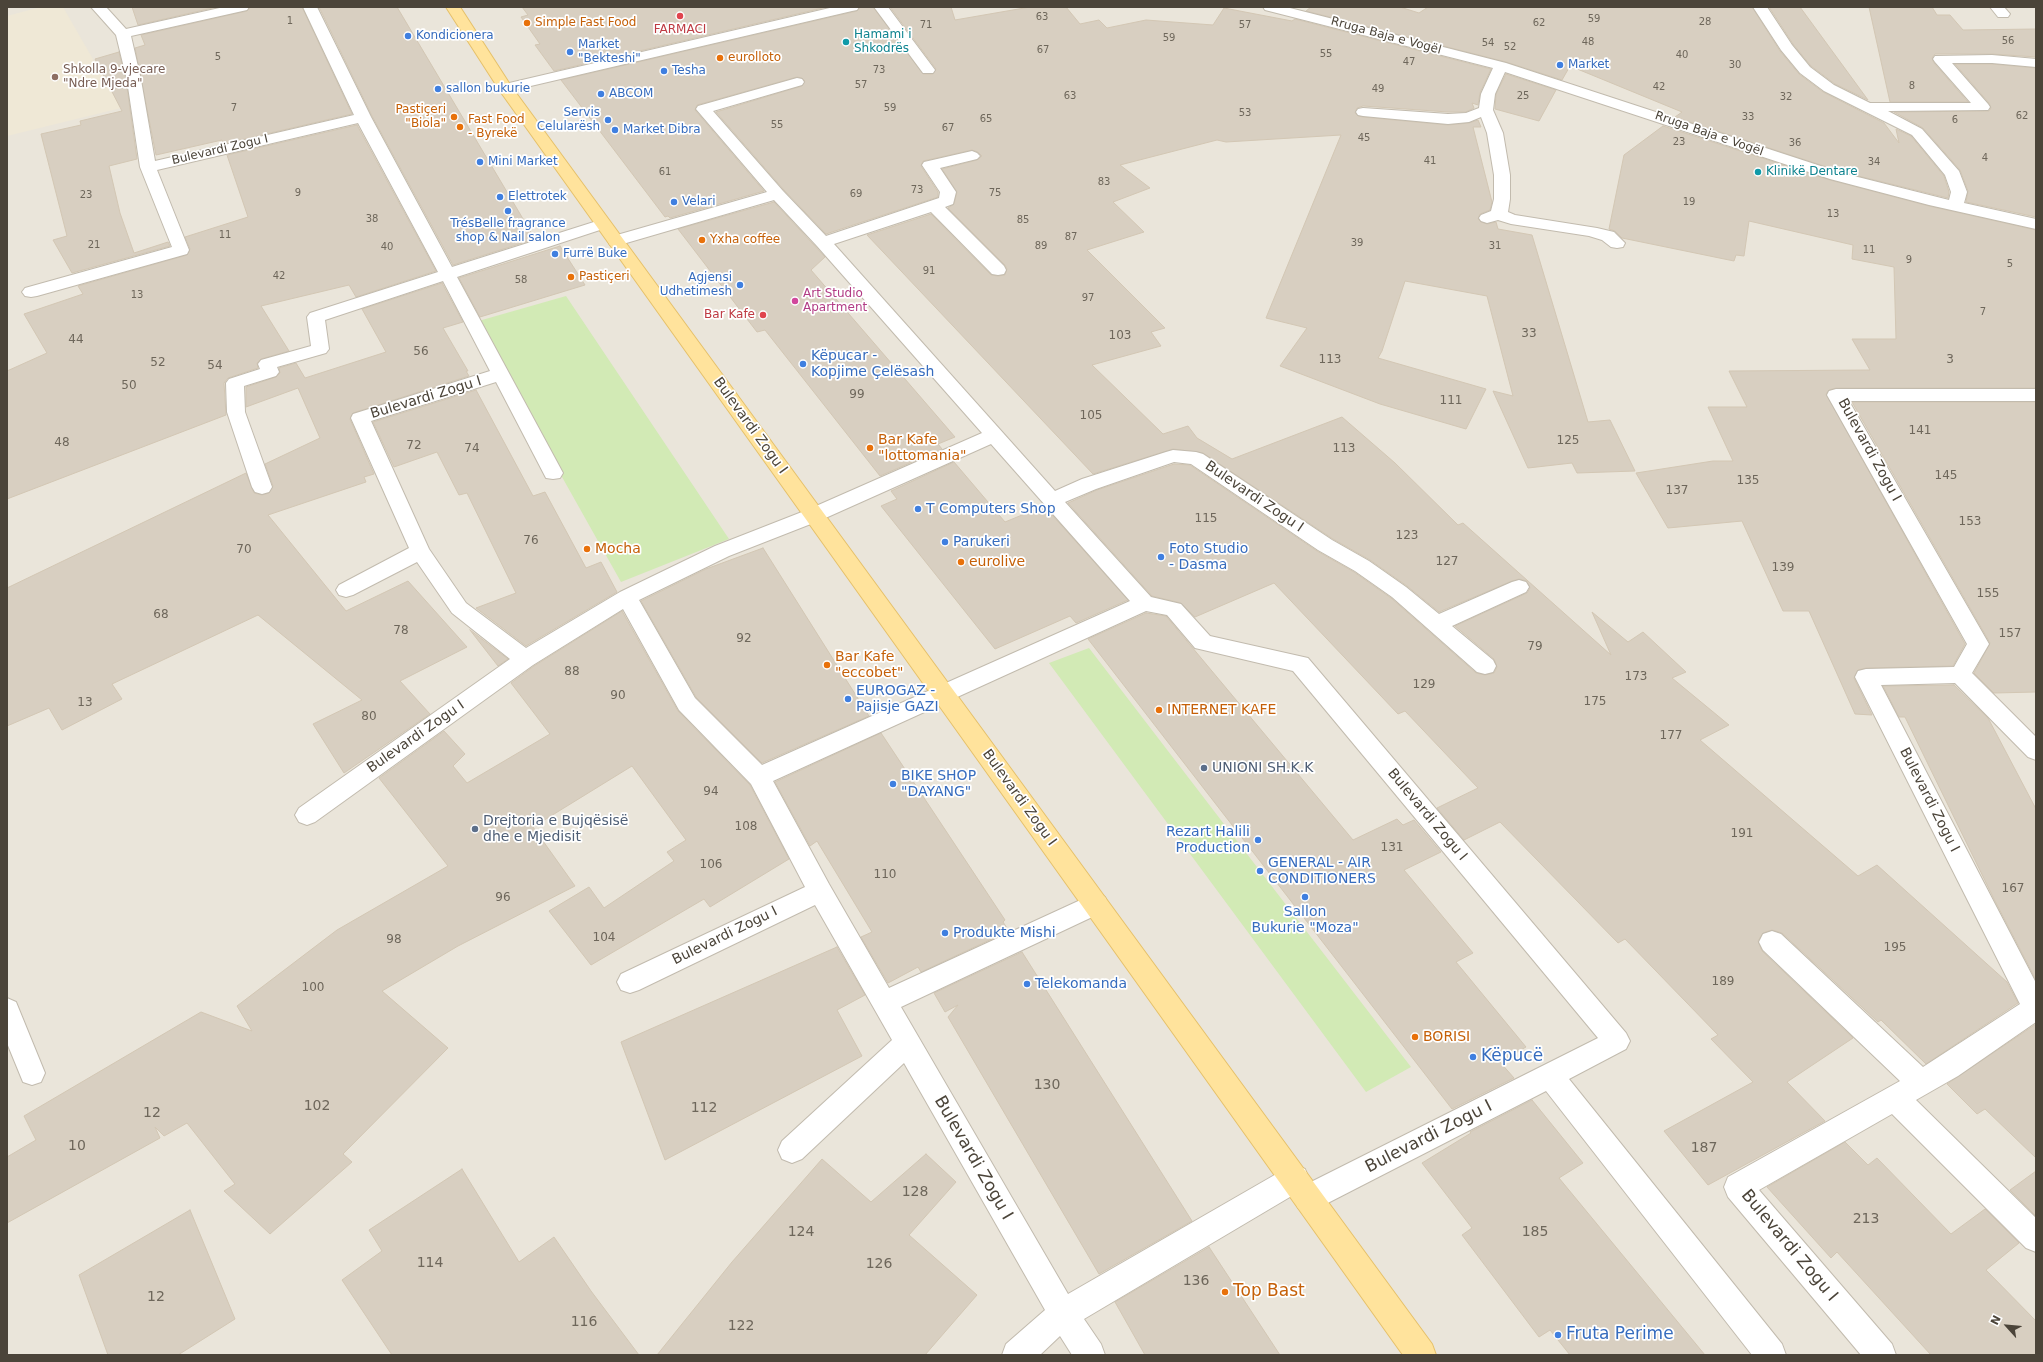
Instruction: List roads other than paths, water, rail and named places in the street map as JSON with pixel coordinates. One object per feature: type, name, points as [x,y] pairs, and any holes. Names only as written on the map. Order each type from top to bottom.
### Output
[{"type":"main road","name":"Bulevardi Zogu I","points":[[453,7],[506,88],[603,224],[1421,1355]]},
{"type":"street","points":[[31,292],[181,250],[148,167],[134,80],[123,34],[98,7]]},
{"type":"street","points":[[123,34],[242,7]]},
{"type":"street","points":[[310,7],[363,117],[553,473]]},
{"type":"street","points":[[506,88],[852,7]]},
{"type":"street","points":[[881,7],[928,70]]},
{"type":"street","name":"Rruga Baja e Vogël","points":[[1270,7],[1291,9],[1501,66],[1836,176],[1955,206],[2036,224]]},
{"type":"street","points":[[1760,7],[1786,47],[1805,70],[1829,88],[1918,132],[1953,174],[1959,192],[1955,206]]},
{"type":"street","points":[[1867,107],[1983,107],[1940,59],[1992,59],[2036,63]]},
{"type":"street","points":[[1501,66],[1488,94],[1486,110],[1495,133],[1502,175],[1502,199],[1493,216],[1591,231],[1608,236],[1617,243]]},
{"type":"street","points":[[759,777],[1144,603],[823,242],[777,194],[703,109],[797,82]]},
{"type":"street","points":[[1363,112],[1414,118],[1448,119],[1469,117],[1486,110]]},
{"type":"street","name":"Bulevardi Zogu I","points":[[148,167],[363,117]]},
{"type":"street","points":[[823,242],[947,201],[948,192],[930,165],[972,156]]},
{"type":"street","points":[[616,241],[777,194]]},
{"type":"street","points":[[935,206],[998,270]]},
{"type":"street","points":[[262,487],[236,412],[235,383],[270,372],[266,364],[320,349],[316,317],[603,224]]},
{"type":"street","name":"Bulevardi Zogu I","points":[[501,374],[360,418],[420,551],[459,608],[525,659]]},
{"type":"street","name":"Bulevardi Zogu I","points":[[1880,1355],[1738,1187],[1949,1067],[2035,1007],[1866,677],[1960,675],[1978,644],[1836,395],[2036,396]]},
{"type":"street","name":"Bulevardi Zogu I","points":[[307,815],[525,659],[627,597],[722,551],[814,515],[994,435]]},
{"type":"street","name":"Bulevardi Zogu I","points":[[1051,500],[1089,484],[1173,456],[1196,458],[1325,545],[1362,566],[1399,592],[1485,666]]},
{"type":"street","points":[[346,590],[420,551]]},
{"type":"street","points":[[1437,624],[1519,587]]},
{"type":"street","name":"Bulevardi Zogu I","points":[[627,597],[687,704],[759,777],[820,891],[908,1042],[1062,1314],[1090,1355]]},
{"type":"street","name":"Bulevardi Zogu I","points":[[1017,1355],[1062,1314],[1301,1189],[1550,1075],[1617,1041],[1300,664],[1203,642],[1174,609],[1144,603]]},
{"type":"street","points":[[1960,675],[2036,751]]},
{"type":"street","name":"Bulevardi Zogu I","points":[[630,982],[820,891]]},
{"type":"street","points":[[885,1002],[1096,904]]},
{"type":"street","points":[[1772,942],[1921,1083]]},
{"type":"street","points":[[7,1010],[32,1073]]},
{"type":"street","points":[[792,1150],[908,1042]]},
{"type":"street","points":[[1550,1075],[1771,1355]]},
{"type":"street","points":[[1894,1097],[2036,1238]]},
{"type":"place","name":"FARMACI","points":[[680,16]]},
{"type":"place","name":"Simple Fast Food","points":[[527,23]]},
{"type":"place","name":"Kondicionera","points":[[408,36]]},
{"type":"place","name":"Hamami i Shkodrës","points":[[846,42]]},
{"type":"place","name":"Market \"Bekteshi\"","points":[[570,52]]},
{"type":"place","name":"eurolloto","points":[[720,58]]},
{"type":"place","name":"Market","points":[[1560,65]]},
{"type":"place","name":"Tesha","points":[[664,71]]},
{"type":"place","name":"Shkolla 9-vjecare \"Ndre Mjeda\"","points":[[55,77]]},
{"type":"place","name":"sallon bukurie","points":[[438,89]]},
{"type":"place","name":"ABCOM","points":[[601,94]]},
{"type":"place","name":"Pastiçeri \"Biola\"","points":[[454,117]]},
{"type":"place","name":"Servis Celularësh","points":[[608,120]]},
{"type":"place","name":"Fast Food - Byrekë","points":[[460,127]]},
{"type":"place","name":"Market Dibra","points":[[615,130]]},
{"type":"place","name":"Mini Market","points":[[480,162]]},
{"type":"place","name":"Klinikë Dentare","points":[[1758,172]]},
{"type":"place","name":"Elettrotek","points":[[500,197]]},
{"type":"place","name":"Velari","points":[[674,202]]},
{"type":"place","name":"TrésBelle fragrance shop & Nail salon","points":[[508,211]]},
{"type":"place","name":"Yxha coffee","points":[[702,240]]},
{"type":"place","name":"Furrë Buke","points":[[555,254]]},
{"type":"place","name":"Pastiçeri","points":[[571,277]]},
{"type":"place","name":"Agjensi Udhetimesh","points":[[740,285]]},
{"type":"place","name":"Art Studio Apartment","points":[[795,301]]},
{"type":"place","name":"Bar Kafe","points":[[763,315]]},
{"type":"place","name":"Këpucar - Kopjime Çelësash","points":[[803,364]]},
{"type":"place","name":"Bar Kafe \"lottomania\"","points":[[870,448]]},
{"type":"place","name":"T Computers Shop","points":[[918,509]]},
{"type":"place","name":"Parukeri","points":[[945,542]]},
{"type":"place","name":"Mocha","points":[[587,549]]},
{"type":"place","name":"Foto Studio - Dasma","points":[[1161,557]]},
{"type":"place","name":"eurolive","points":[[961,562]]},
{"type":"place","name":"Bar Kafe \"eccobet\"","points":[[827,665]]},
{"type":"place","name":"EUROGAZ - Pajisje GAZI","points":[[848,699]]},
{"type":"place","name":"INTERNET KAFE","points":[[1159,710]]},
{"type":"place","name":"UNIONI SH.K.K","points":[[1204,768]]},
{"type":"place","name":"BIKE SHOP \"DAYANG\"","points":[[893,784]]},
{"type":"place","name":"Drejtoria e Bujqësisë dhe e Mjedisit","points":[[475,829]]},
{"type":"place","name":"Rezart Halili Production","points":[[1258,840]]},
{"type":"place","name":"GENERAL - AIR CONDITIONERS","points":[[1260,871]]},
{"type":"place","name":"Sallon Bukurie \"Moza\"","points":[[1305,897]]},
{"type":"place","name":"Produkte Mishi","points":[[945,933]]},
{"type":"place","name":"Telekomanda","points":[[1027,984]]},
{"type":"place","name":"BORISI","points":[[1415,1037]]},
{"type":"place","name":"Këpucë","points":[[1473,1057]]},
{"type":"place","name":"Top Bast","points":[[1225,1292]]},
{"type":"place","name":"Fruta Perime","points":[[1558,1335]]}]
